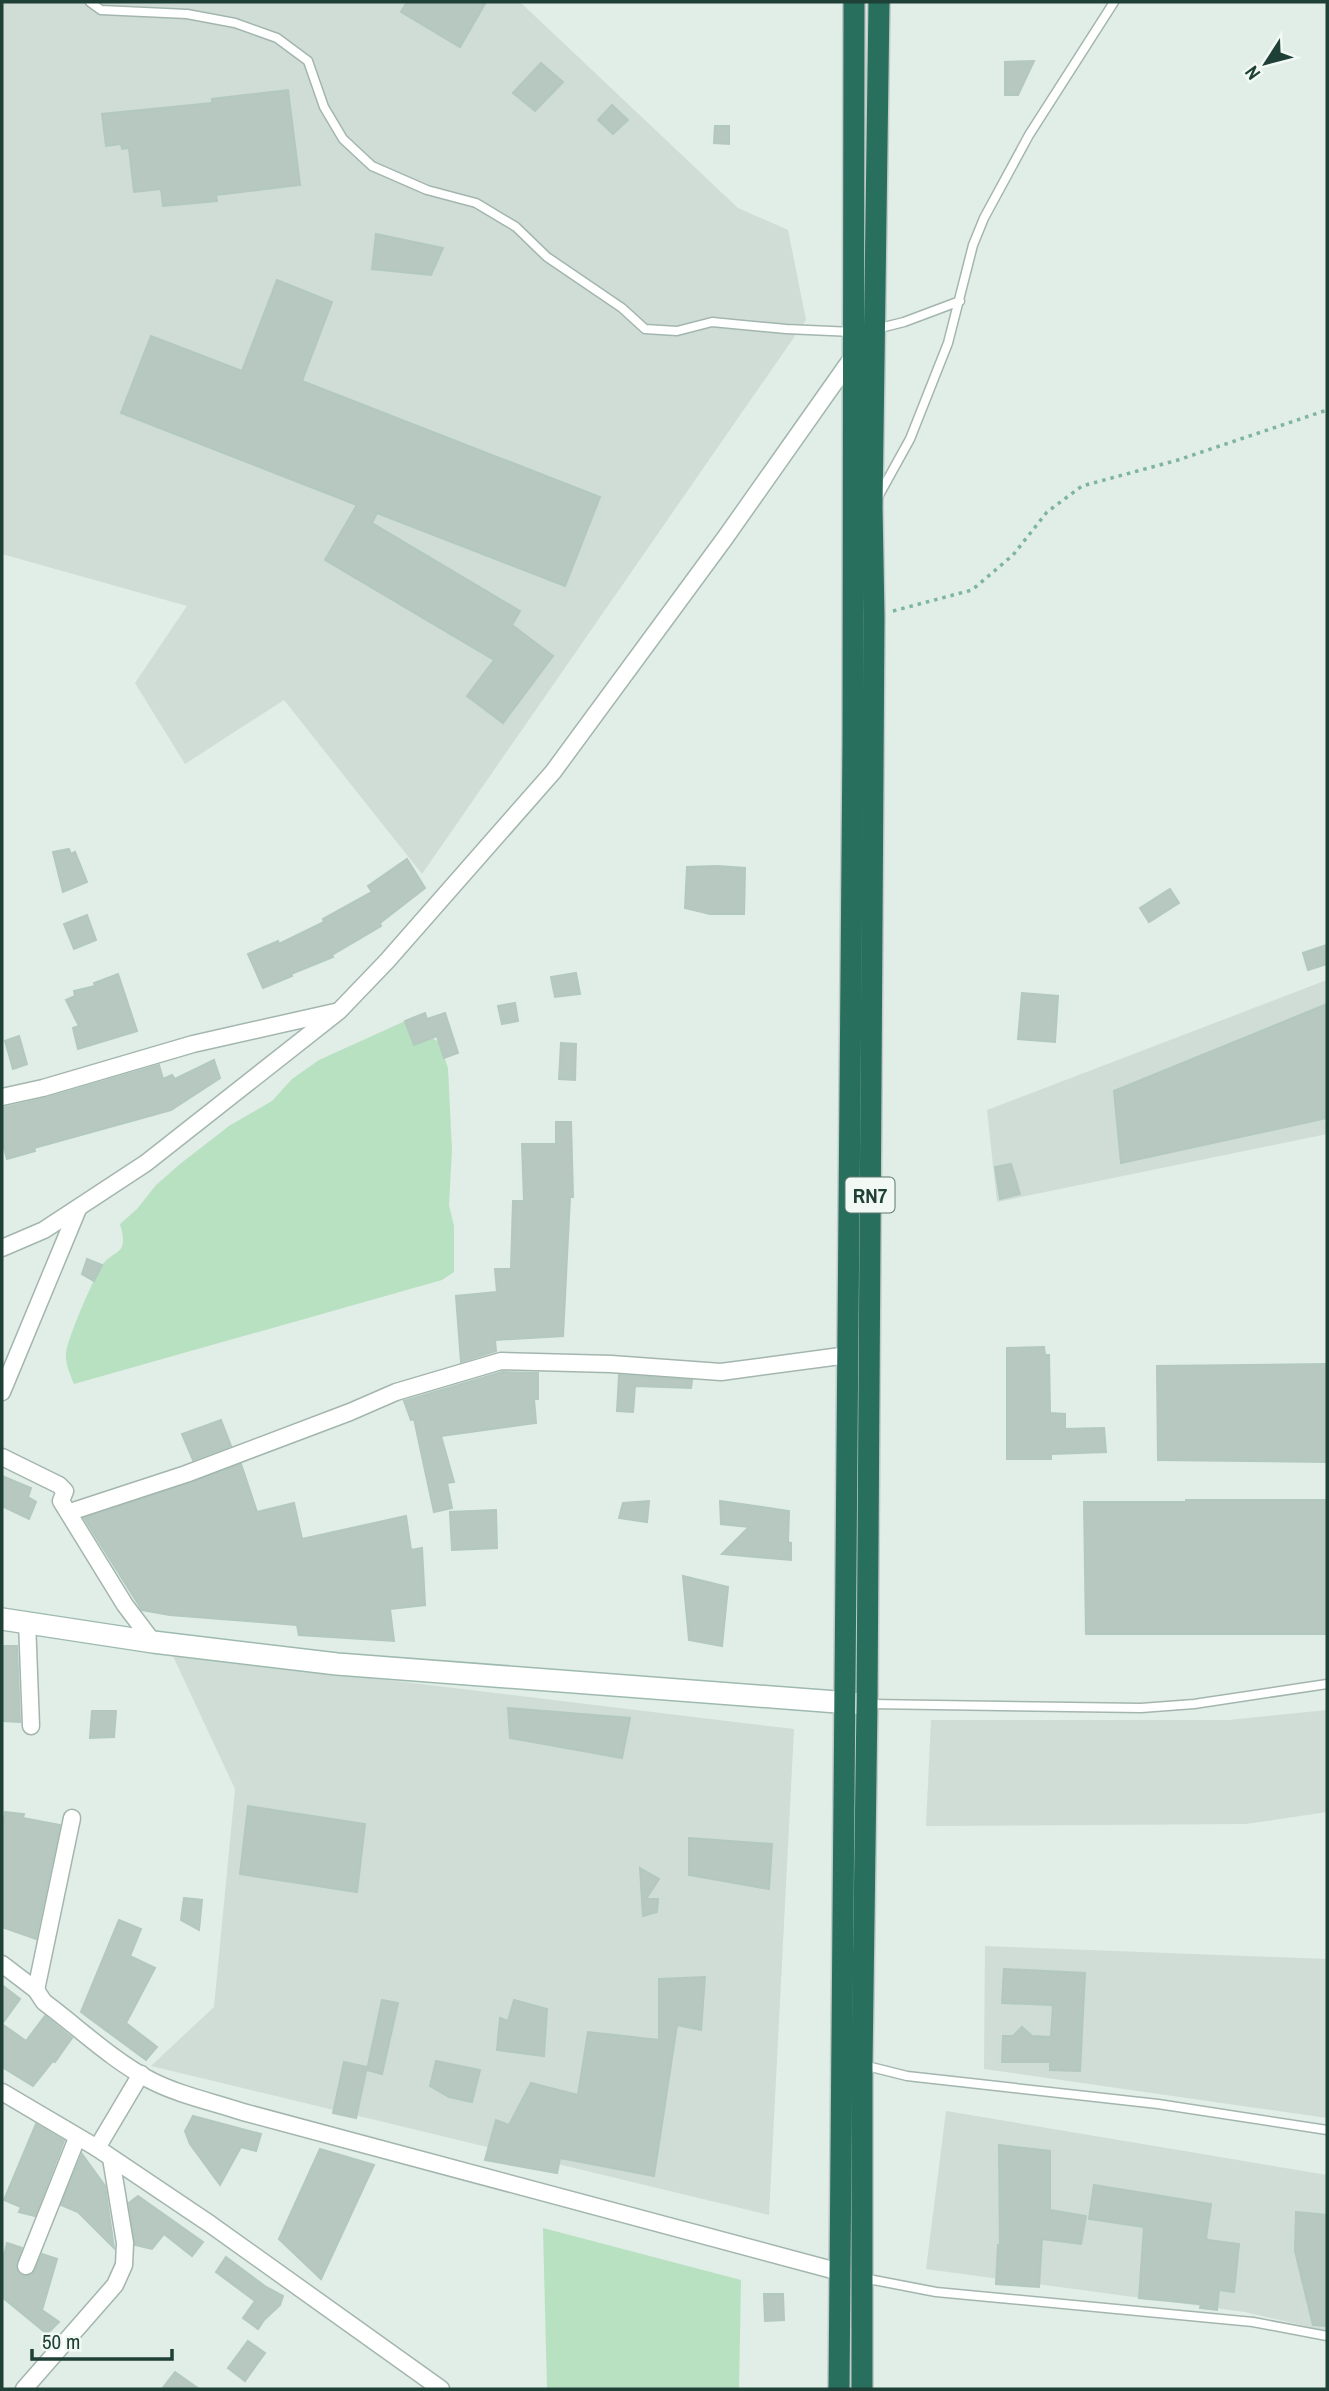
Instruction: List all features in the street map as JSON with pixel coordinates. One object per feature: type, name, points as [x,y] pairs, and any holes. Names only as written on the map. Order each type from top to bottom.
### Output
[{"type":"highway","name":"RN7","points":[[854,2],[874,616],[862,2065],[862,2389]]},
{"type":"highway","name":"RN7","points":[[839,2389],[854,355],[864,331],[879,2]]},
{"type":"street","points":[[2,1248],[44,1230],[146,1163],[339,1011],[387,961],[553,772],[854,355]]},
{"type":"street","points":[[2,1097],[43,1088],[193,1044],[339,1011]]},
{"type":"street","points":[[2,1392],[78,1209]]},
{"type":"street","points":[[70,1513],[186,1474],[396,1392],[501,1361],[611,1364],[721,1372],[848,1355]]},
{"type":"street","points":[[2,1457],[59,1485],[65,1491],[61,1501],[125,1605],[153,1642]]},
{"type":"street","points":[[2,1619],[153,1642],[337,1664],[867,1704]]},
{"type":"street","points":[[27,1621],[32,1726]]},
{"type":"street","points":[[36,1990],[72,1818]]},
{"type":"street","points":[[2,1964],[36,1990],[44,2002],[141,2074],[178,2091],[243,2112],[840,2272]]},
{"type":"street","points":[[97,2148],[141,2074]]},
{"type":"street","points":[[2,2092],[97,2148],[210,2224],[441,2389]]},
{"type":"street","points":[[26,2266],[77,2138]]},
{"type":"street","points":[[24,2389],[115,2285],[124,2265],[125,2243],[111,2158]]},
{"type":"lane","points":[[90,2],[101,10],[187,14],[235,23],[277,38],[308,61],[324,107],[343,139],[372,166],[428,190],[476,203],[516,227],[547,257],[622,308],[645,329],[677,331],[712,322],[786,329],[864,331],[904,322],[960,301]]},
{"type":"lane","points":[[872,507],[909,439],[948,343],[973,245],[984,218],[1029,135],[1114,2]]},
{"type":"lane","points":[[867,1704],[1141,1708],[1194,1704],[1327,1684]]},
{"type":"lane","points":[[862,2065],[907,2076],[1158,2104],[1327,2130]]},
{"type":"lane","points":[[863,2277],[936,2292],[1254,2322],[1327,2336]]},
{"type":"path","points":[[874,616],[972,590],[1013,555],[1047,512],[1082,486],[1178,460],[1327,410]]},
{"type":"shaded area","points":[[2,2],[520,2],[738,208],[788,230],[806,320],[422,874],[284,700],[185,764],[135,683],[187,606],[2,554]]},
{"type":"shaded area","points":[[1327,980],[1327,1134],[997,1202],[987,1110]]},
{"type":"shaded area","points":[[172,1654],[794,1729],[769,2215],[151,2066],[214,2007],[235,1789]]},
{"type":"shaded area","points":[[1327,1710],[1327,1812],[1246,1824],[926,1826],[931,1720],[1229,1720]]},
{"type":"shaded area","points":[[985,1946],[1327,1959],[1327,2118],[984,2069]]},
{"type":"shaded area","points":[[946,2111],[1327,2175],[1327,2331],[1245,2312],[926,2269]]},
{"type":"green space","points":[[405,1021],[439,1042],[448,1068],[452,1150],[449,1205],[454,1226],[454,1272],[442,1280],[74,1384],[66,1361],[68,1345],[101,1267],[122,1248],[120,1224],[137,1209],[156,1185],[180,1164],[229,1126],[272,1101],[292,1079],[319,1060]]},
{"type":"green space","points":[[543,2228],[741,2280],[739,2389],[547,2389]]},
{"type":"building","points":[[407,2],[486,2],[460,47],[401,12]]},
{"type":"building","points":[[1034,61],[1018,95],[1005,95],[1005,62]]},
{"type":"building","points":[[541,63],[563,82],[535,111],[513,93]]},
{"type":"building","points":[[288,90],[300,185],[216,195],[217,201],[163,206],[161,189],[134,192],[129,148],[122,149],[121,144],[106,146],[102,114],[212,103],[212,99]]},
{"type":"building","points":[[612,105],[628,120],[613,134],[598,120]]},
{"type":"building","points":[[715,126],[729,126],[729,144],[714,143]]},
{"type":"building","points":[[376,234],[443,248],[431,275],[372,269]]},
{"type":"building","points":[[277,280],[332,302],[302,381],[600,497],[565,586],[377,513],[372,523],[520,611],[512,625],[553,656],[503,723],[467,696],[494,660],[325,560],[357,505],[121,413],[151,336],[242,371]]},
{"type":"building","points":[[69,849],[71,854],[75,852],[87,882],[63,892],[53,852]]},
{"type":"building","points":[[407,859],[425,888],[380,923],[381,926],[332,955],[333,957],[263,988],[248,954],[278,941],[279,944],[324,922],[323,919],[372,892],[368,886]]},
{"type":"building","points":[[687,867],[745,868],[744,914],[710,914],[685,908]]},
{"type":"building","points":[[1170,889],[1179,903],[1149,922],[1140,908]]},
{"type":"building","points":[[87,915],[96,940],[74,949],[64,924]]},
{"type":"building","points":[[1327,945],[1327,964],[1308,970],[1303,953]]},
{"type":"building","points":[[576,973],[580,994],[555,997],[551,977]]},
{"type":"building","points":[[118,974],[137,1031],[78,1049],[73,1028],[79,1026],[66,1000],[75,996],[74,991],[95,986],[94,983]]},
{"type":"building","points":[[1022,993],[1058,996],[1055,1042],[1018,1039]]},
{"type":"building","points":[[515,1003],[518,1021],[502,1024],[498,1006]]},
{"type":"building","points":[[1327,1004],[1327,1118],[1121,1163],[1114,1091]]},
{"type":"building","points":[[425,1013],[427,1019],[445,1013],[458,1053],[444,1058],[437,1036],[414,1045],[405,1021]]},
{"type":"building","points":[[19,1036],[27,1064],[13,1069],[5,1041]]},
{"type":"building","points":[[561,1043],[576,1044],[575,1080],[559,1079]]},
{"type":"building","points":[[214,1060],[220,1078],[171,1110],[34,1148],[35,1151],[7,1159],[2,1140],[2,1108],[159,1065],[163,1079],[172,1075],[175,1079]]},
{"type":"building","points":[[556,1122],[571,1122],[573,1197],[570,1197],[563,1336],[495,1340],[496,1351],[461,1362],[456,1296],[497,1292],[495,1269],[511,1269],[513,1201],[524,1201],[522,1144],[556,1144]]},
{"type":"building","points":[[1011,1164],[1020,1194],[1000,1199],[995,1167]]},
{"type":"building","points":[[87,1259],[102,1265],[94,1281],[82,1274]]},
{"type":"building","points":[[1044,1347],[1045,1355],[1049,1355],[1050,1413],[1065,1414],[1065,1429],[1104,1428],[1106,1452],[1051,1454],[1051,1459],[1007,1459],[1007,1348]]},
{"type":"building","points":[[1327,1364],[1327,1462],[1158,1460],[1157,1366]]},
{"type":"building","points":[[502,1372],[538,1373],[538,1399],[534,1399],[536,1423],[441,1436],[454,1482],[447,1483],[452,1508],[434,1512],[414,1419],[411,1420],[404,1401]]},
{"type":"building","points":[[619,1375],[692,1380],[691,1388],[635,1386],[633,1412],[617,1411]]},
{"type":"building","points":[[221,1420],[231,1446],[193,1460],[182,1434]]},
{"type":"building","points":[[241,1464],[257,1512],[294,1503],[302,1539],[406,1516],[411,1550],[422,1548],[425,1605],[390,1609],[394,1641],[299,1635],[297,1625],[170,1615],[142,1610],[84,1518]]},
{"type":"building","points":[[2,1476],[31,1488],[28,1497],[36,1502],[29,1519],[2,1506]]},
{"type":"building","points":[[1327,1500],[1327,1634],[1086,1634],[1084,1502]]},
{"type":"building","points":[[649,1501],[647,1522],[619,1518],[623,1503]]},
{"type":"building","points":[[720,1501],[789,1511],[788,1542],[791,1543],[791,1560],[722,1554],[749,1527],[721,1524]]},
{"type":"building","points":[[496,1510],[497,1548],[452,1550],[450,1512]]},
{"type":"building","points":[[683,1576],[728,1587],[722,1646],[689,1640]]},
{"type":"building","points":[[2,1646],[17,1646],[20,1722],[2,1721]]},
{"type":"building","points":[[508,1708],[630,1718],[622,1758],[510,1738]]},
{"type":"building","points":[[92,1711],[116,1711],[114,1737],[90,1738]]},
{"type":"building","points":[[248,1806],[365,1824],[357,1892],[240,1874]]},
{"type":"building","points":[[5,1812],[24,1814],[23,1818],[60,1825],[36,1939],[2,1927],[2,1828]]},
{"type":"building","points":[[689,1838],[772,1844],[769,1889],[689,1875]]},
{"type":"building","points":[[640,1868],[659,1879],[646,1899],[658,1899],[657,1912],[643,1916]]},
{"type":"building","points":[[184,1898],[202,1900],[199,1930],[181,1920]]},
{"type":"building","points":[[119,1920],[141,1929],[130,1956],[155,1968],[126,2023],[157,2047],[146,2060],[81,2012]]},
{"type":"building","points":[[1004,1969],[1085,1973],[1080,2071],[1050,2070],[1050,2062],[1002,2062],[1003,2036],[1013,2036],[1022,2027],[1032,2036],[1051,2037],[1053,2005],[1002,2003]]},
{"type":"building","points":[[705,1977],[701,2030],[677,2025],[654,2176],[560,2158],[557,2173],[485,2160],[496,2120],[509,2125],[531,2083],[578,2095],[588,2032],[659,2040],[659,1979]]},
{"type":"building","points":[[2,1985],[20,1999],[2,2024]]},
{"type":"building","points":[[382,2000],[398,2003],[382,2074],[367,2070]]},
{"type":"building","points":[[514,2000],[547,2009],[544,2056],[497,2050],[500,2018],[508,2021]]},
{"type":"building","points":[[45,2016],[72,2038],[33,2086],[2,2067],[2,2024],[26,2041]]},
{"type":"building","points":[[436,2061],[480,2070],[472,2102],[449,2097],[430,2086]]},
{"type":"building","points":[[344,2062],[367,2067],[356,2118],[333,2113]]},
{"type":"building","points":[[193,2116],[261,2134],[256,2151],[241,2147],[220,2185],[190,2144],[185,2131]]},
{"type":"building","points":[[36,2124],[64,2141],[35,2216],[19,2212],[21,2207],[4,2200]]},
{"type":"building","points":[[999,2145],[1050,2151],[1050,2210],[1086,2216],[1081,2244],[1042,2239],[1039,2287],[996,2284],[1000,2245]]},
{"type":"building","points":[[320,2149],[374,2165],[321,2279],[279,2239]]},
{"type":"building","points":[[82,2154],[105,2186],[114,2248],[78,2212],[61,2205]]},
{"type":"building","points":[[1094,2185],[1211,2204],[1206,2238],[1239,2244],[1234,2292],[1219,2290],[1217,2310],[1200,2308],[1201,2304],[1139,2298],[1144,2227],[1089,2219]]},
{"type":"building","points":[[138,2196],[203,2242],[192,2256],[164,2234],[152,2249],[135,2245],[129,2203]]},
{"type":"building","points":[[1296,2212],[1327,2215],[1327,2326],[1313,2325],[1295,2251]]},
{"type":"building","points":[[7,2243],[22,2248],[16,2267],[18,2273],[23,2276],[33,2274],[42,2254],[57,2259],[42,2310],[59,2322],[47,2334],[2,2297],[2,2263]]},
{"type":"building","points":[[226,2257],[266,2287],[283,2296],[280,2305],[258,2329],[243,2318],[255,2301],[216,2272]]},
{"type":"building","points":[[764,2294],[783,2294],[784,2320],[765,2321]]},
{"type":"building","points":[[248,2341],[265,2353],[245,2381],[228,2368]]},
{"type":"building","points":[[175,2372],[199,2389],[162,2389]]}]
